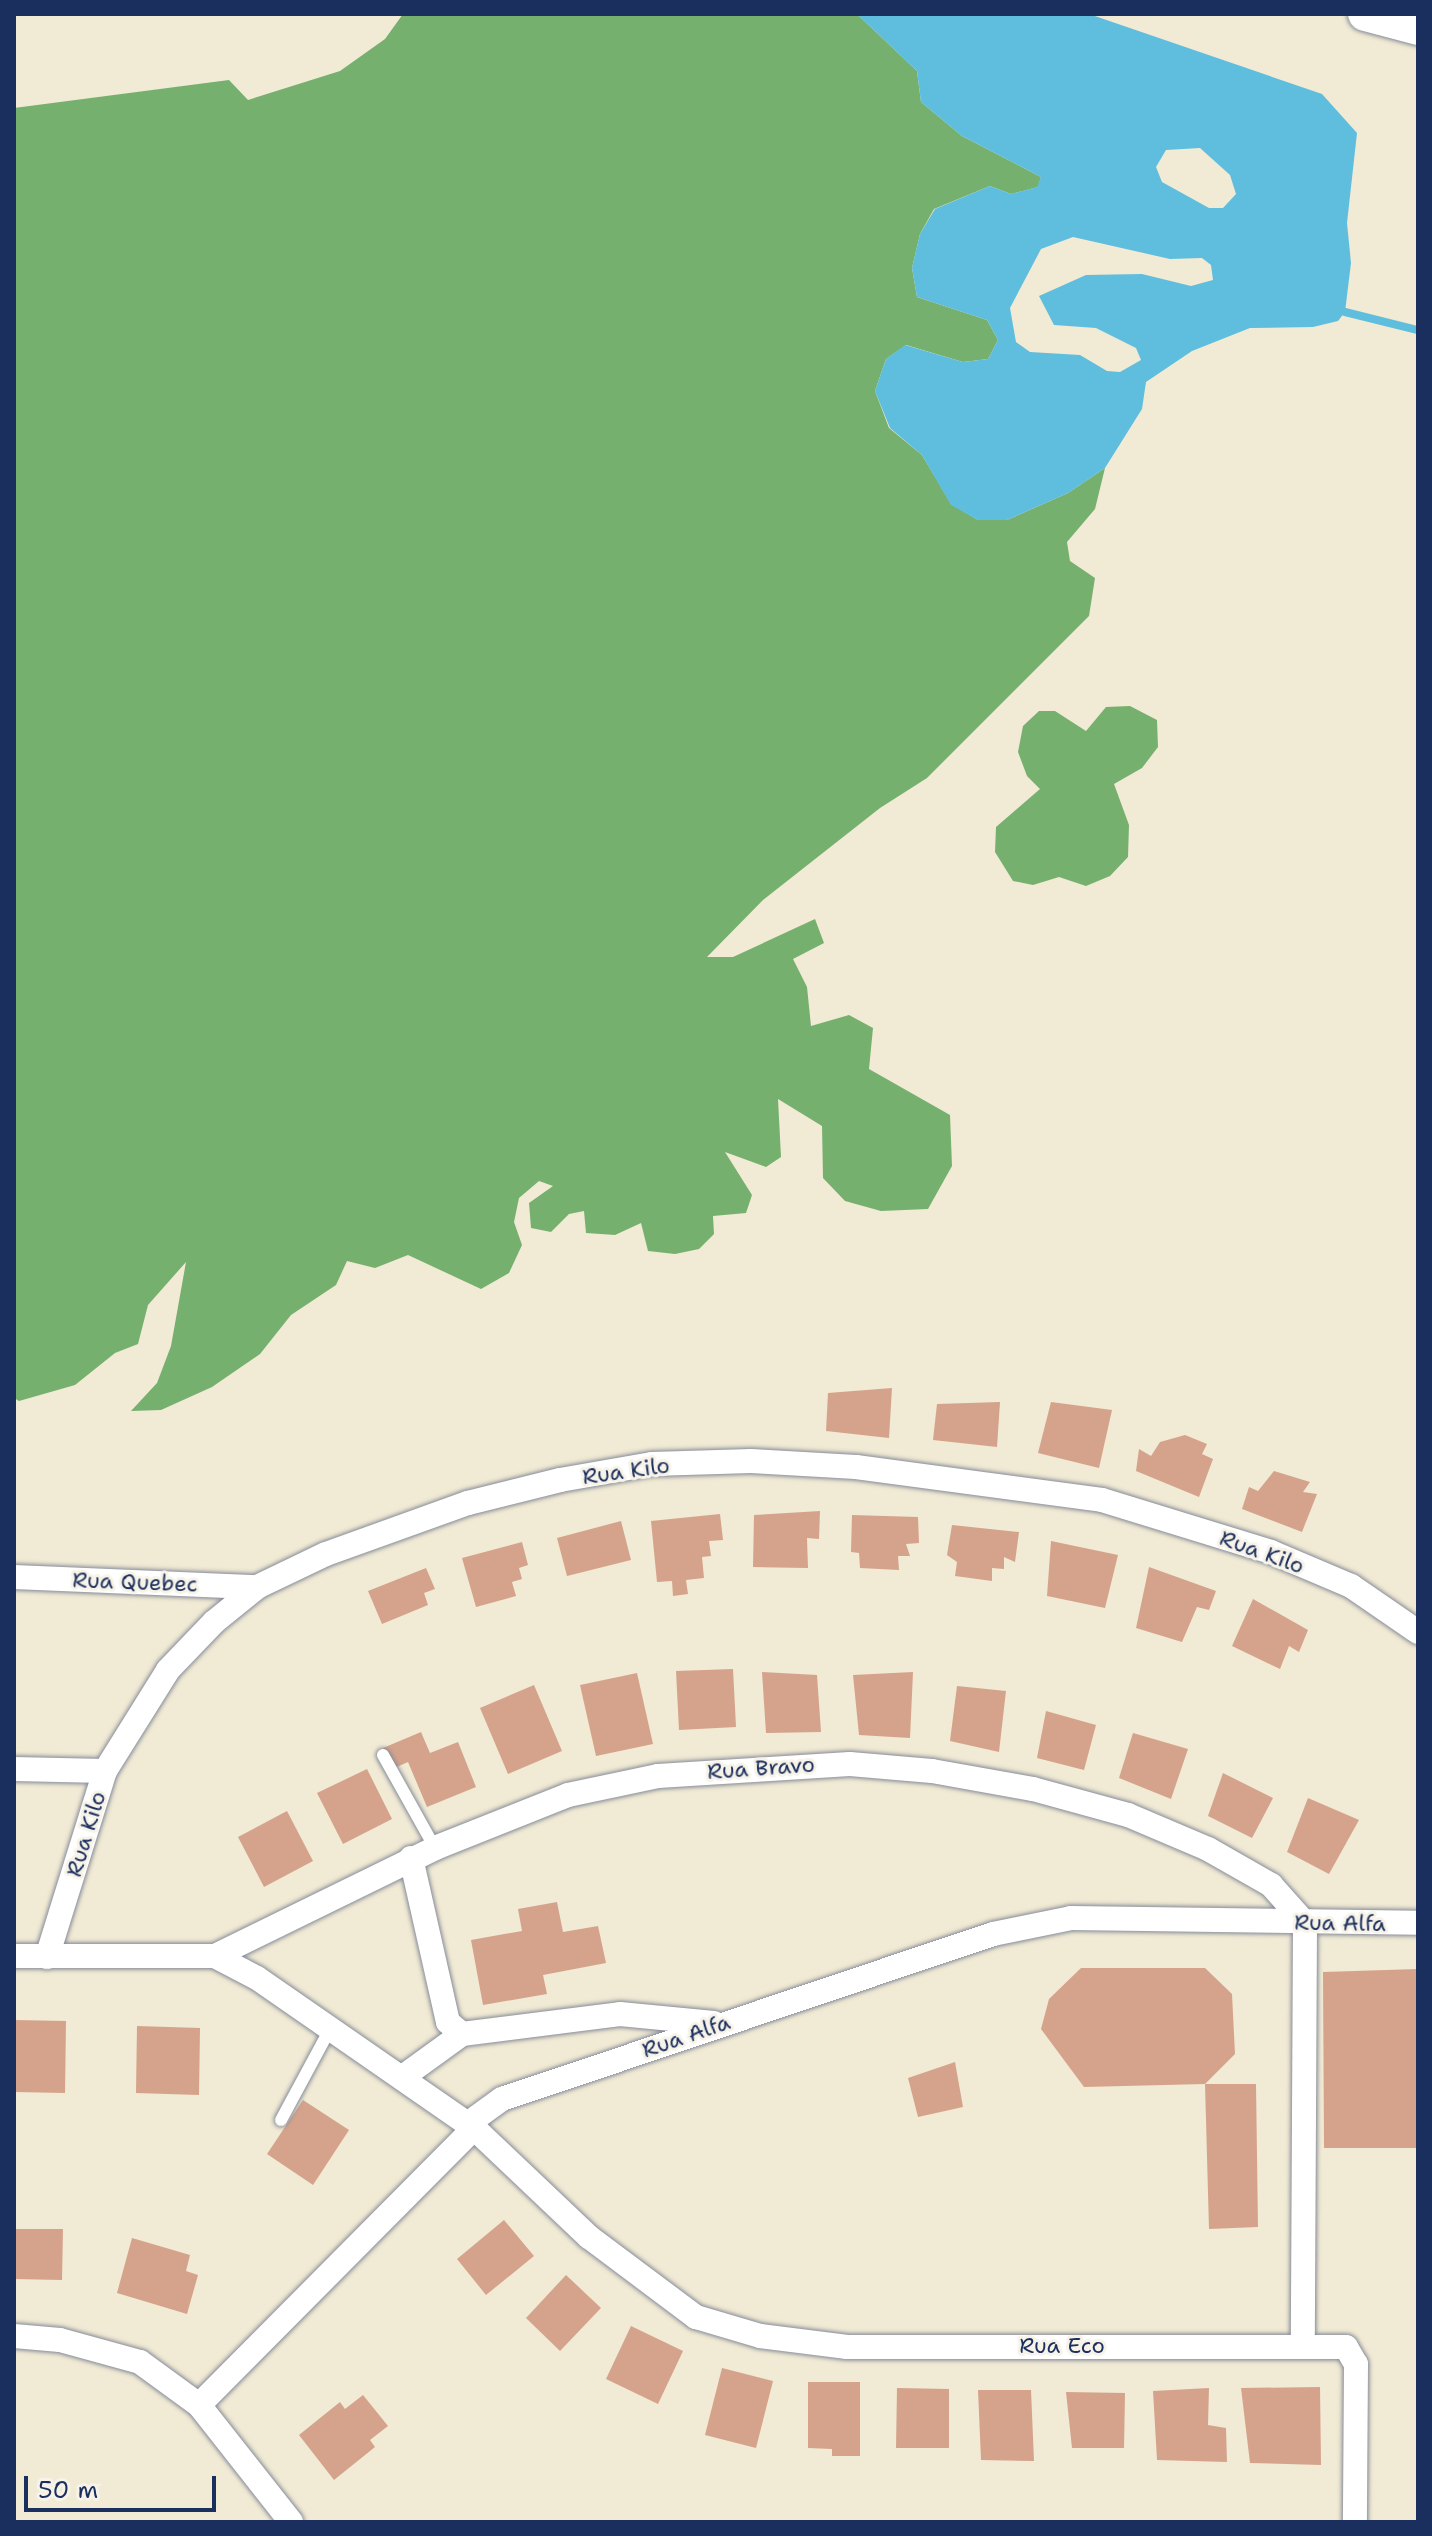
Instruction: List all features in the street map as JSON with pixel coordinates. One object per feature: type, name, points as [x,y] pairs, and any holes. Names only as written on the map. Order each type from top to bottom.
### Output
[{"type":"main road","points":[[1365,14],[1418,28]]},
{"type":"street","name":"Rua Kilo","points":[[47,1957],[105,1771],[168,1670],[257,1587],[326,1554],[468,1503],[652,1464],[751,1461],[871,1468],[1102,1500],[1284,1558],[1351,1586],[1418,1632]]},
{"type":"street","name":"Rua Quebec","points":[[14,1577],[257,1587]]},
{"type":"street","name":"Rua Bravo","points":[[215,1956],[411,1858],[568,1795],[658,1776],[795,1765],[919,1769],[1033,1789],[1128,1815],[1208,1849],[1271,1885],[1305,1923]]},
{"type":"street","points":[[14,1769],[105,1771]]},
{"type":"street","points":[[411,1858],[448,2022],[462,2034]]},
{"type":"street","name":"Rua Alfa","points":[[199,2405],[474,2128],[477,2117],[502,2099],[720,2023],[993,1934],[1071,1918],[1418,1923]]},
{"type":"street","points":[[1303,2344],[1305,1923]]},
{"type":"street","points":[[14,1956],[215,1956],[257,1978],[329,2031],[404,2076],[474,2128]]},
{"type":"street","points":[[404,2076],[462,2034],[620,2014],[720,2023]]},
{"type":"street","name":"Rua Eco","points":[[474,2128],[644,2283],[696,2317],[760,2336],[847,2347],[1303,2344],[1346,2347],[1356,2364],[1355,2522]]},
{"type":"street","points":[[14,2336],[60,2340],[140,2362],[199,2405],[291,2522]]},
{"type":"lane","points":[[383,1755],[435,1848]]},
{"type":"lane","points":[[281,2120],[329,2031]]},
{"type":"green space","points":[[403,14],[857,14],[917,71],[921,102],[962,136],[1041,177],[1038,187],[1011,194],[990,186],[934,209],[920,234],[912,268],[917,297],[987,320],[998,340],[988,359],[963,362],[906,345],[886,359],[875,391],[889,428],[922,455],[951,504],[978,520],[1007,520],[1068,493],[1105,468],[1095,509],[1067,542],[1070,561],[1095,578],[1089,616],[927,778],[880,808],[763,900],[707,957],[733,957],[815,919],[824,943],[793,959],[807,987],[811,1026],[849,1015],[873,1028],[869,1069],[950,1115],[952,1166],[928,1209],[881,1211],[845,1201],[823,1178],[822,1126],[778,1099],[781,1157],[766,1167],[725,1152],[752,1195],[746,1213],[713,1216],[714,1234],[699,1249],[675,1254],[648,1251],[641,1223],[615,1235],[586,1233],[584,1211],[569,1214],[551,1232],[531,1228],[529,1203],[553,1186],[539,1181],[519,1198],[514,1222],[522,1245],[509,1273],[481,1289],[408,1255],[375,1268],[347,1261],[336,1285],[291,1315],[260,1354],[212,1387],[161,1410],[131,1411],[157,1383],[171,1346],[186,1262],[148,1305],[138,1344],[115,1353],[75,1385],[19,1401],[14,1398],[14,108],[229,80],[248,100],[340,71],[385,39]]},
{"type":"green space","points":[[1130,706],[1157,720],[1158,747],[1142,768],[1114,784],[1129,825],[1128,857],[1110,876],[1086,886],[1059,877],[1033,885],[1013,881],[995,852],[996,827],[1040,789],[1027,776],[1018,752],[1023,726],[1039,711],[1055,711],[1086,731],[1106,707]]},
{"type":"water","points":[[857,14],[1089,14],[1322,94],[1357,133],[1347,223],[1351,263],[1345,312],[1338,321],[1313,327],[1250,328],[1192,351],[1146,382],[1142,409],[1105,468],[1068,493],[1007,520],[978,520],[951,505],[922,455],[890,428],[875,391],[886,359],[905,345],[963,362],[988,359],[998,340],[987,320],[917,297],[912,268],[920,234],[935,209],[990,186],[1011,194],[1037,187],[1041,177],[962,136],[921,102],[917,71]],"holes":[[[1200,148],[1230,175],[1236,194],[1223,208],[1209,208],[1162,182],[1156,167],[1166,150]],[[1073,237],[1170,259],[1202,258],[1211,265],[1213,280],[1191,286],[1142,274],[1086,275],[1039,296],[1054,325],[1096,328],[1136,348],[1141,360],[1120,372],[1107,371],[1080,355],[1030,352],[1016,342],[1010,308],[1041,249]]]},
{"type":"building","points":[[892,1388],[889,1438],[826,1431],[828,1393]]},
{"type":"building","points":[[1000,1402],[997,1447],[933,1440],[937,1404]]},
{"type":"building","points":[[1051,1402],[1112,1410],[1099,1468],[1038,1453]]},
{"type":"building","points":[[1185,1435],[1207,1444],[1202,1454],[1213,1459],[1199,1497],[1136,1471],[1139,1449],[1151,1456],[1160,1442]]},
{"type":"building","points":[[1274,1471],[1310,1482],[1303,1492],[1317,1494],[1302,1532],[1242,1509],[1249,1487],[1258,1491]]},
{"type":"building","points":[[820,1511],[819,1539],[807,1538],[808,1568],[753,1567],[754,1515]]},
{"type":"building","points":[[720,1514],[723,1540],[709,1541],[711,1556],[702,1557],[704,1578],[686,1580],[688,1594],[673,1596],[672,1581],[657,1582],[651,1521]]},
{"type":"building","points":[[852,1515],[918,1517],[919,1543],[906,1544],[910,1556],[898,1556],[899,1570],[860,1568],[859,1553],[851,1552]]},
{"type":"building","points":[[621,1521],[631,1560],[567,1576],[557,1538]]},
{"type":"building","points":[[952,1525],[1019,1532],[1015,1562],[1004,1557],[1004,1569],[992,1568],[992,1581],[955,1576],[957,1562],[947,1555]]},
{"type":"building","points":[[1051,1541],[1118,1555],[1105,1608],[1047,1596]]},
{"type":"building","points":[[522,1542],[528,1565],[519,1568],[522,1579],[512,1582],[516,1596],[476,1607],[462,1558]]},
{"type":"building","points":[[1149,1567],[1216,1591],[1209,1610],[1197,1607],[1182,1642],[1136,1628]]},
{"type":"building","points":[[426,1568],[435,1589],[424,1593],[428,1605],[382,1624],[368,1591]]},
{"type":"building","points":[[1253,1599],[1308,1630],[1299,1652],[1289,1646],[1280,1669],[1232,1646]]},
{"type":"building","points":[[733,1669],[736,1727],[679,1730],[676,1671]]},
{"type":"building","points":[[762,1672],[817,1675],[821,1732],[766,1733]]},
{"type":"building","points":[[913,1672],[910,1738],[859,1735],[853,1675]]},
{"type":"building","points":[[637,1673],[653,1744],[596,1756],[580,1685]]},
{"type":"building","points":[[534,1685],[562,1751],[508,1774],[480,1708]]},
{"type":"building","points":[[957,1686],[1006,1691],[999,1752],[950,1741]]},
{"type":"building","points":[[1046,1711],[1096,1725],[1084,1770],[1037,1758]]},
{"type":"building","points":[[421,1732],[430,1753],[458,1742],[476,1787],[427,1807],[408,1762],[392,1769],[383,1748]]},
{"type":"building","points":[[1133,1733],[1188,1749],[1171,1799],[1119,1778]]},
{"type":"building","points":[[367,1769],[392,1819],[343,1844],[317,1793]]},
{"type":"building","points":[[1223,1773],[1273,1798],[1252,1838],[1208,1816]]},
{"type":"building","points":[[1308,1798],[1359,1820],[1329,1874],[1287,1852]]},
{"type":"building","points":[[287,1811],[313,1861],[264,1887],[238,1837]]},
{"type":"building","points":[[557,1902],[563,1932],[598,1926],[606,1963],[543,1975],[547,1994],[483,2005],[471,1940],[522,1931],[518,1909]]},
{"type":"building","points":[[1081,1968],[1205,1968],[1232,1994],[1235,2054],[1205,2084],[1084,2087],[1041,2029],[1049,1999]]},
{"type":"building","points":[[1418,1969],[1418,2148],[1324,2148],[1323,1972]]},
{"type":"building","points":[[14,2020],[66,2021],[65,2093],[14,2092]]},
{"type":"building","points":[[137,2026],[200,2028],[199,2095],[136,2093]]},
{"type":"building","points":[[955,2062],[963,2107],[918,2117],[908,2078]]},
{"type":"building","points":[[1205,2084],[1256,2084],[1258,2227],[1209,2229]]},
{"type":"building","points":[[303,2100],[349,2130],[313,2185],[267,2154]]},
{"type":"building","points":[[504,2220],[534,2256],[486,2295],[457,2259]]},
{"type":"building","points":[[14,2229],[63,2229],[62,2280],[14,2279]]},
{"type":"building","points":[[132,2238],[190,2255],[186,2271],[198,2275],[187,2314],[117,2293]]},
{"type":"building","points":[[566,2275],[601,2308],[560,2351],[526,2318]]},
{"type":"building","points":[[631,2326],[683,2351],[658,2404],[606,2379]]},
{"type":"building","points":[[722,2368],[773,2381],[756,2448],[705,2435]]},
{"type":"building","points":[[808,2382],[860,2382],[860,2456],[832,2456],[832,2449],[808,2448]]},
{"type":"building","points":[[1320,2387],[1321,2465],[1250,2463],[1241,2388]]},
{"type":"building","points":[[897,2388],[949,2389],[949,2448],[896,2448]]},
{"type":"building","points":[[1209,2388],[1208,2425],[1226,2428],[1227,2462],[1157,2460],[1153,2391]]},
{"type":"building","points":[[978,2390],[1031,2390],[1034,2461],[981,2460]]},
{"type":"building","points":[[1066,2392],[1125,2393],[1124,2448],[1072,2448]]},
{"type":"building","points":[[363,2395],[388,2426],[370,2440],[375,2447],[334,2480],[299,2435],[340,2402],[345,2409]]},
{"type":"waterway","points":[[1345,312],[1418,330]]}]
